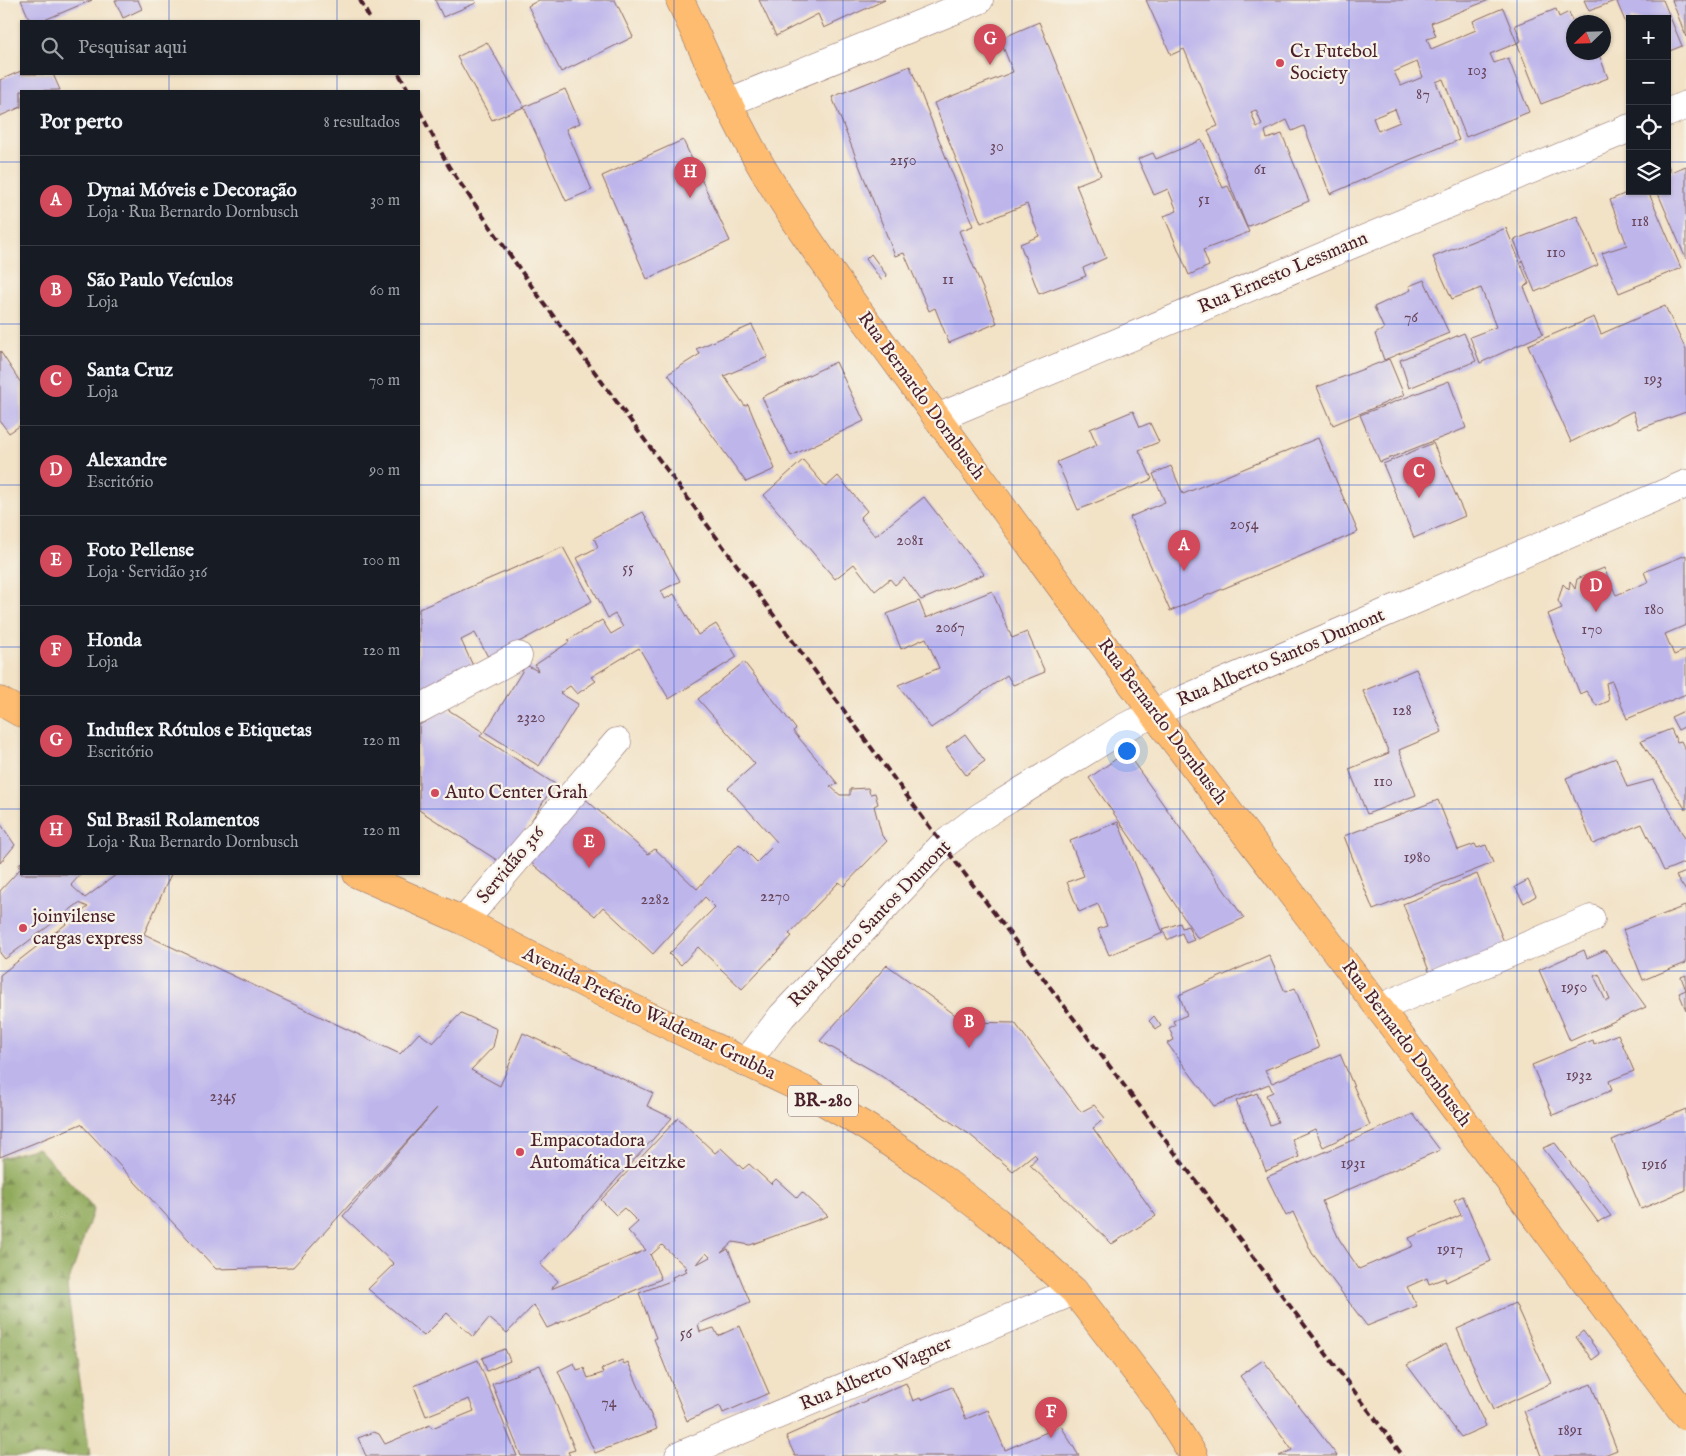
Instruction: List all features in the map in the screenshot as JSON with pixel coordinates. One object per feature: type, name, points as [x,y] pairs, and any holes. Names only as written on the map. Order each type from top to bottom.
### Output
[{"type":"highway","name":"Rua Bernardo Dornbusch","points":[[680,0],[749,143],[772,184],[808,240],[1154,714],[1379,1008],[1686,1416]]},
{"type":"highway","name":"Avenida Prefeito Waldemar Grubba","points":[[359,875],[464,921],[622,1003],[804,1090],[868,1128],[934,1173],[997,1221],[1074,1291],[1161,1404],[1194,1456]]},
{"type":"street","points":[[729,102],[979,0]]},
{"type":"street","points":[[1671,111],[1686,105]]},
{"type":"street","name":"Rua Ernesto Lessmann","points":[[937,418],[1626,130]]},
{"type":"street","name":"Rua Alberto Santos Dumont","points":[[746,1062],[782,1016],[943,845],[1020,792],[1125,727],[1182,700],[1686,484]]},
{"type":"street","points":[[420,708],[518,656]]},
{"type":"street","name":"Servidão 316","points":[[464,921],[616,742]]},
{"type":"street","points":[[1379,1008],[1591,919]]},
{"type":"street","name":"Rua Alberto Wagner","points":[[679,1456],[1074,1291]]},
{"type":"green space","points":[[38,1148],[94,1208],[67,1287],[90,1456],[0,1456],[0,1158]]},
{"type":"building","points":[[21,0],[92,0],[44,20],[30,20]]},
{"type":"building","points":[[115,0],[138,0],[142,9],[123,18]]},
{"type":"building","points":[[435,0],[475,0],[476,3],[443,17]]},
{"type":"building","points":[[539,0],[615,0],[633,37],[561,72],[528,6]]},
{"type":"building","points":[[759,0],[885,0],[824,28],[818,14],[776,36]]},
{"type":"building","points":[[1146,0],[1489,0],[1431,23],[1436,36],[1427,39],[1431,49],[1476,30],[1473,21],[1503,8],[1517,43],[1490,54],[1494,63],[1508,58],[1529,112],[1466,137],[1443,79],[1436,82],[1459,140],[1330,194],[1304,126],[1292,131],[1287,120],[1265,131],[1267,139],[1282,134],[1309,201],[1247,227],[1208,130],[1218,126],[1184,49],[1171,55]],"holes":[[[1417,62],[1423,77],[1401,86],[1394,72]],[[1395,109],[1400,122],[1378,131],[1373,118]],[[1256,110],[1262,125],[1257,128],[1251,112]]]},
{"type":"building","points":[[1584,0],[1617,0],[1589,11]]},
{"type":"building","points":[[1621,0],[1663,0],[1669,15],[1626,15],[1626,23],[1617,2]]},
{"type":"building","points":[[1672,0],[1686,0],[1686,37]]},
{"type":"building","points":[[1556,9],[1559,17],[1569,12],[1570,15],[1566,15],[1566,60],[1601,60],[1608,78],[1541,104],[1517,43],[1521,41],[1515,25]]},
{"type":"building","points":[[1671,19],[1682,46],[1671,50]]},
{"type":"building","points":[[1039,22],[1101,175],[1076,185],[1106,258],[1083,268],[1086,276],[1039,294],[1020,244],[1039,236],[1027,204],[981,223],[934,103],[1013,72],[1000,39]]},
{"type":"building","points":[[487,42],[524,107],[492,120],[457,57]]},
{"type":"building","points":[[910,66],[973,226],[959,231],[997,323],[949,343],[935,308],[929,311],[904,253],[895,256],[832,97]]},
{"type":"building","points":[[20,71],[20,75],[53,75],[60,90],[20,90],[20,107],[0,116],[0,80]]},
{"type":"building","points":[[565,89],[580,123],[566,129],[592,190],[566,201],[524,107]]},
{"type":"building","points":[[683,140],[730,241],[647,279],[602,176]]},
{"type":"building","points":[[1202,140],[1223,188],[1228,186],[1249,232],[1203,250],[1209,266],[1189,275],[1164,216],[1177,211],[1168,189],[1154,195],[1138,159],[1153,153],[1156,159]]},
{"type":"building","points":[[1686,166],[1686,259],[1659,195],[1671,195],[1671,172]]},
{"type":"building","points":[[1626,193],[1626,195],[1650,195],[1681,268],[1619,293],[1602,253],[1627,245],[1610,200]]},
{"type":"building","points":[[1577,216],[1598,265],[1535,292],[1514,240]]},
{"type":"building","points":[[1506,228],[1529,284],[1524,287],[1543,334],[1480,363],[1470,337],[1496,327],[1481,288],[1452,299],[1433,257]]},
{"type":"building","points":[[871,254],[887,276],[882,281],[866,259]]},
{"type":"building","points":[[1424,280],[1449,333],[1384,360],[1375,334],[1384,329],[1374,307],[1411,290],[1409,286]]},
{"type":"building","points":[[1665,306],[1686,350],[1686,412],[1639,429],[1633,411],[1571,442],[1528,345],[1594,317],[1601,334]]},
{"type":"building","points":[[752,325],[768,357],[724,376],[745,406],[748,404],[775,469],[746,482],[668,374],[700,354],[696,349]]},
{"type":"building","points":[[1464,333],[1476,361],[1409,388],[1400,360]]},
{"type":"building","points":[[0,351],[20,381],[20,426],[9,433],[0,421]]},
{"type":"building","points":[[1389,359],[1404,395],[1333,425],[1317,387]]},
{"type":"building","points":[[836,362],[864,421],[791,456],[762,397]]},
{"type":"building","points":[[1449,381],[1466,428],[1380,462],[1360,415]]},
{"type":"building","points":[[1133,411],[1140,427],[1150,423],[1159,442],[1139,450],[1152,479],[1078,510],[1057,462],[1097,445],[1090,429]]},
{"type":"building","points":[[1318,438],[1358,532],[1170,611],[1130,517],[1165,502],[1153,474],[1171,466],[1183,494]]},
{"type":"building","points":[[1433,443],[1465,516],[1414,538],[1383,464]]},
{"type":"building","points":[[803,460],[826,487],[838,476],[867,511],[860,518],[875,536],[924,497],[984,574],[921,600],[904,577],[895,585],[890,579],[875,591],[854,564],[835,579],[764,495]]},
{"type":"building","points":[[643,512],[680,581],[661,591],[665,599],[674,594],[698,635],[716,624],[737,657],[669,699],[639,648],[591,677],[596,681],[577,694],[570,686],[560,693],[578,704],[539,766],[485,732],[526,665],[538,671],[535,665],[569,642],[568,640],[602,620],[611,634],[623,627],[615,614],[608,618],[577,558],[598,547],[594,538]]},
{"type":"building","points":[[563,547],[592,601],[517,643],[493,666],[475,633],[461,640],[475,670],[422,692],[420,687],[420,609]]},
{"type":"building","points":[[1686,555],[1686,625],[1665,634],[1674,655],[1686,650],[1686,694],[1627,719],[1612,681],[1606,683],[1609,701],[1597,706],[1586,691],[1580,694],[1548,614],[1562,608],[1558,601],[1563,584],[1569,590],[1570,581],[1575,589],[1577,579],[1604,568],[1616,595],[1648,582],[1644,572]]},
{"type":"building","points":[[992,591],[1012,638],[1027,632],[1045,672],[1013,685],[1007,675],[931,728],[898,685],[939,668],[926,638],[901,649],[887,614],[919,601],[926,618]]},
{"type":"building","points":[[744,662],[796,729],[793,731],[838,784],[830,786],[840,795],[850,795],[850,789],[868,788],[870,794],[875,793],[878,804],[874,806],[882,836],[887,841],[844,886],[839,882],[789,934],[792,936],[742,989],[698,947],[681,965],[669,954],[715,907],[705,897],[653,954],[603,907],[595,916],[529,861],[583,797],[648,854],[655,849],[697,889],[739,844],[757,862],[777,842],[728,788],[755,764],[698,699]]},
{"type":"building","points":[[1416,669],[1442,732],[1399,750],[1416,795],[1367,814],[1349,769],[1389,753],[1363,691]]},
{"type":"building","points":[[447,709],[483,732],[480,736],[555,784],[503,864],[420,811],[420,724]]},
{"type":"building","points":[[1686,710],[1686,726],[1678,730],[1671,717]]},
{"type":"building","points":[[1671,729],[1677,742],[1681,741],[1686,751],[1686,810],[1641,741]]},
{"type":"building","points":[[965,734],[985,761],[966,775],[946,748]]},
{"type":"building","points":[[1126,752],[1244,918],[1198,939],[1089,778]]},
{"type":"building","points":[[1616,758],[1627,787],[1653,780],[1686,840],[1686,862],[1664,871],[1642,824],[1593,844],[1566,778]]},
{"type":"building","points":[[1438,800],[1458,850],[1475,844],[1477,848],[1486,845],[1493,863],[1373,910],[1344,836]]},
{"type":"building","points":[[1118,822],[1163,933],[1109,955],[1098,929],[1107,926],[1098,904],[1079,912],[1067,882],[1084,876],[1070,841]]},
{"type":"building","points":[[0,823],[15,845],[0,863]]},
{"type":"building","points":[[20,869],[20,875],[80,875],[71,885],[85,898],[116,875],[171,875],[144,934],[400,1054],[419,1033],[433,1043],[461,1013],[497,1029],[493,1047],[471,1070],[500,1086],[523,1033],[653,1093],[647,1106],[672,1118],[540,1264],[558,1281],[551,1289],[646,1250],[628,1231],[638,1222],[624,1208],[616,1215],[601,1200],[678,1118],[715,1153],[721,1148],[743,1169],[749,1164],[771,1184],[776,1179],[797,1198],[802,1192],[828,1216],[750,1245],[733,1242],[721,1253],[728,1249],[750,1302],[698,1324],[700,1332],[714,1328],[718,1336],[740,1326],[769,1393],[723,1413],[720,1406],[687,1421],[654,1339],[656,1338],[639,1293],[673,1280],[672,1277],[687,1271],[685,1269],[687,1268],[662,1245],[650,1254],[661,1279],[547,1328],[534,1305],[507,1333],[489,1318],[473,1337],[447,1313],[424,1336],[368,1289],[394,1264],[343,1216],[437,1108],[293,1267],[216,1269],[81,1124],[0,1157],[0,975],[88,907],[79,903],[5,959],[0,953],[0,891]],"holes":[[[706,1253],[710,1257],[697,1264]]]},
{"type":"building","points":[[1686,872],[1686,891],[1676,876]]},
{"type":"building","points":[[1477,874],[1506,947],[1431,976],[1403,904]]},
{"type":"building","points":[[1528,880],[1536,896],[1524,903],[1515,887]]},
{"type":"building","points":[[1685,906],[1686,963],[1643,980],[1623,930]]},
{"type":"building","points":[[1180,923],[1182,928],[1188,926],[1194,940],[1186,943],[1182,933],[1167,940],[1163,929]]},
{"type":"building","points":[[1584,950],[1587,958],[1605,950],[1646,1007],[1570,1041],[1539,970]],"holes":[[[1599,974],[1610,1000],[1606,1001],[1594,976]]]},
{"type":"building","points":[[1269,955],[1285,992],[1295,988],[1319,1048],[1265,1070],[1272,1083],[1340,1054],[1370,1125],[1323,1147],[1315,1129],[1292,1139],[1299,1157],[1266,1171],[1236,1101],[1257,1093],[1270,1125],[1278,1122],[1266,1095],[1273,1092],[1269,1084],[1214,1106],[1167,1043],[1174,1040],[1169,1028],[1175,1025],[1173,1021],[1187,1015],[1179,995]]},
{"type":"building","points":[[887,965],[965,1022],[1015,1023],[1081,1112],[1094,1105],[1105,1118],[1093,1128],[1156,1216],[1112,1244],[1030,1165],[1037,1157],[1034,1154],[1013,1171],[969,1134],[875,1072],[820,1041]]},
{"type":"building","points":[[1686,975],[1686,990],[1681,977]]},
{"type":"building","points":[[1686,990],[1686,1010],[1679,993]]},
{"type":"building","points":[[1154,1016],[1161,1026],[1156,1029],[1149,1021]]},
{"type":"building","points":[[1618,1034],[1634,1071],[1609,1081],[1612,1090],[1553,1115],[1532,1065],[1593,1040],[1594,1044]]},
{"type":"building","points":[[1686,1109],[1686,1190],[1641,1209],[1612,1140]]},
{"type":"building","points":[[1413,1114],[1440,1150],[1322,1201],[1339,1239],[1359,1269],[1413,1246],[1409,1238],[1461,1215],[1454,1200],[1463,1196],[1491,1261],[1446,1282],[1445,1278],[1429,1284],[1427,1278],[1407,1287],[1417,1306],[1367,1326],[1312,1253],[1293,1212],[1286,1216],[1267,1177]]},
{"type":"building","points":[[1555,1143],[1611,1216],[1598,1222],[1543,1148]]},
{"type":"building","points":[[1515,1303],[1551,1383],[1493,1410],[1457,1329]]},
{"type":"building","points":[[1583,1331],[1600,1354],[1592,1360],[1576,1337]]},
{"type":"building","points":[[1446,1344],[1486,1426],[1461,1437],[1407,1365]]},
{"type":"building","points":[[505,1349],[510,1361],[487,1371],[482,1358]]},
{"type":"building","points":[[478,1360],[517,1456],[366,1456],[358,1438],[374,1432],[379,1434],[385,1444],[430,1425],[432,1428],[474,1411],[469,1399],[426,1416],[414,1386]]},
{"type":"building","points":[[622,1360],[624,1364],[628,1362],[657,1429],[595,1453],[558,1371],[574,1363],[577,1370],[584,1368],[588,1378],[603,1373],[601,1369]]},
{"type":"building","points":[[1263,1360],[1337,1456],[1279,1456],[1292,1450],[1240,1376]]},
{"type":"building","points":[[540,1365],[575,1450],[568,1452],[570,1456],[521,1456],[492,1384]]},
{"type":"building","points":[[906,1383],[913,1401],[920,1398],[921,1400],[952,1387],[966,1419],[988,1410],[1005,1450],[1061,1426],[1079,1456],[795,1456],[786,1436]]},
{"type":"building","points":[[1591,1384],[1617,1450],[1602,1456],[1541,1456],[1524,1411]]},
{"type":"railway","points":[[360,0],[370,20]]},
{"type":"railway","points":[[400,75],[408,90]]},
{"type":"railway","points":[[420,112],[449,167],[535,291],[943,845],[1403,1456]]},
{"type":"place","name":"C1 Futebol Society","points":[[1280,63]]},
{"type":"place","name":"Induflex Rótulos e Etiquetas","points":[[990,65]]},
{"type":"place","name":"Sul Brasil Rolamentos","points":[[690,198]]},
{"type":"place","name":"Santa Cruz","points":[[1419,498]]},
{"type":"place","name":"Dynai Móveis e Decoração","points":[[1184,571]]},
{"type":"place","name":"Alexandre","points":[[1596,612]]},
{"type":"place","name":"Auto Center Grah","points":[[435,793]]},
{"type":"place","name":"Foto Pellense","points":[[589,868]]},
{"type":"place","name":"joinvilense cargas express","points":[[23,928]]},
{"type":"place","name":"São Paulo Veículos","points":[[969,1048]]},
{"type":"place","name":"Empacotadora Automática Leitzke","points":[[520,1152]]},
{"type":"place","name":"Honda","points":[[1051,1438]]}]
